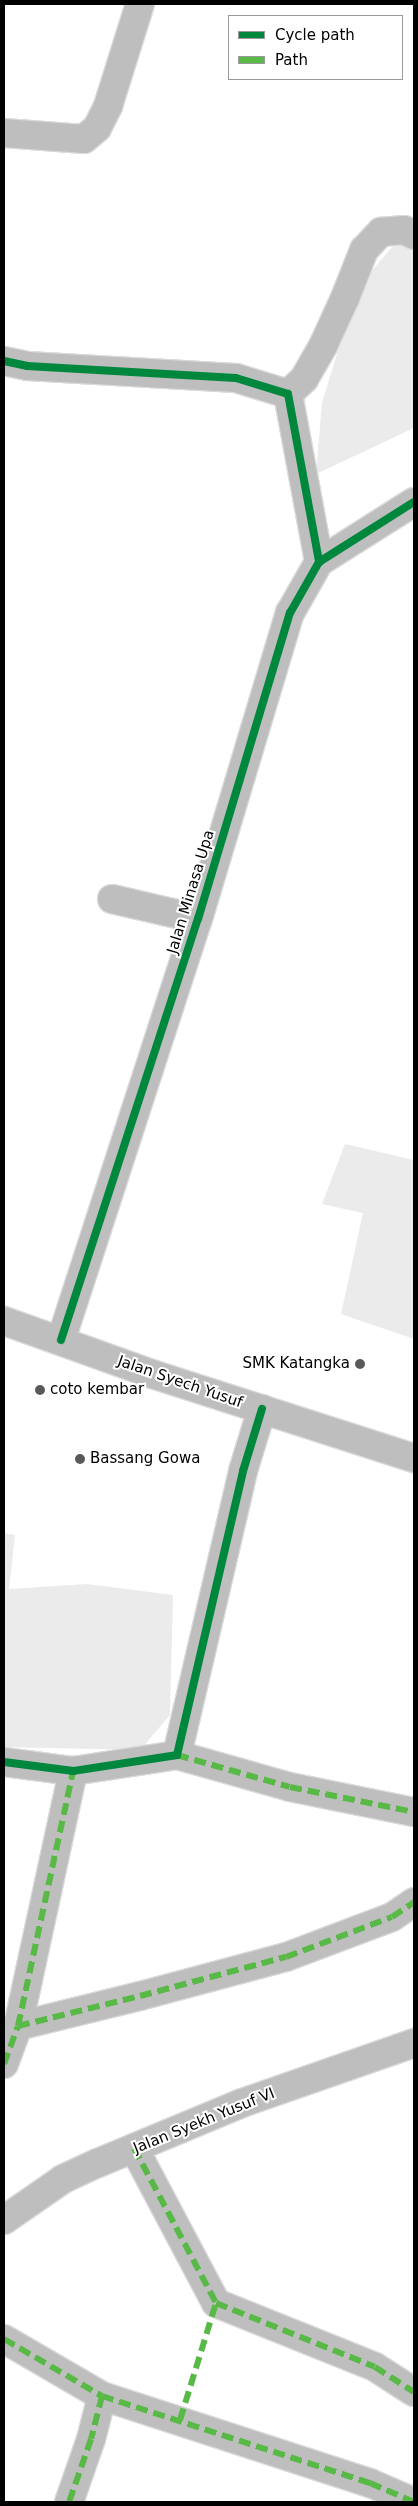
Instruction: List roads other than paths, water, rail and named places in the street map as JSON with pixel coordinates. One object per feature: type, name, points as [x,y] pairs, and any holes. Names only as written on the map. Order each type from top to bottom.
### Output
[{"type":"street","points":[[4,133],[84,139],[97,128],[108,106],[140,4]]},
{"type":"street","points":[[288,394],[304,379],[323,346],[364,250],[381,232],[404,230],[414,235]]},
{"type":"street","points":[[4,361],[27,366],[236,378],[288,394]]},
{"type":"street","points":[[288,394],[319,562]]},
{"type":"street","name":"Jalan Minasa Upa","points":[[61,1340],[198,919],[290,613],[319,562],[414,502]]},
{"type":"street","points":[[112,899],[198,919]]},
{"type":"street","name":"Jalan Syech Yusuf","points":[[4,1321],[152,1374],[414,1458]]},
{"type":"street","points":[[177,1755],[243,1471],[262,1409]]},
{"type":"street","points":[[4,1762],[72,1771],[177,1755],[290,1787],[414,1812]]},
{"type":"street","points":[[4,2064],[18,2026],[72,1771]]},
{"type":"street","points":[[18,2026],[286,1957],[392,1917],[414,1902]]},
{"type":"street","name":"Jalan Syekh Yusuf VI","points":[[4,2220],[63,2179],[134,2148],[242,2104],[414,2043]]},
{"type":"street","points":[[134,2148],[216,2303],[375,2367],[414,2392]]},
{"type":"street","points":[[4,2339],[102,2396],[361,2480],[414,2502]]},
{"type":"street","points":[[69,2502],[91,2439],[102,2396]]},
{"type":"place","name":"SMK Katangka","points":[[360,1364]]},
{"type":"place","name":"coto kembar","points":[[40,1390]]},
{"type":"place","name":"Bassang Gowa","points":[[80,1459]]}]
